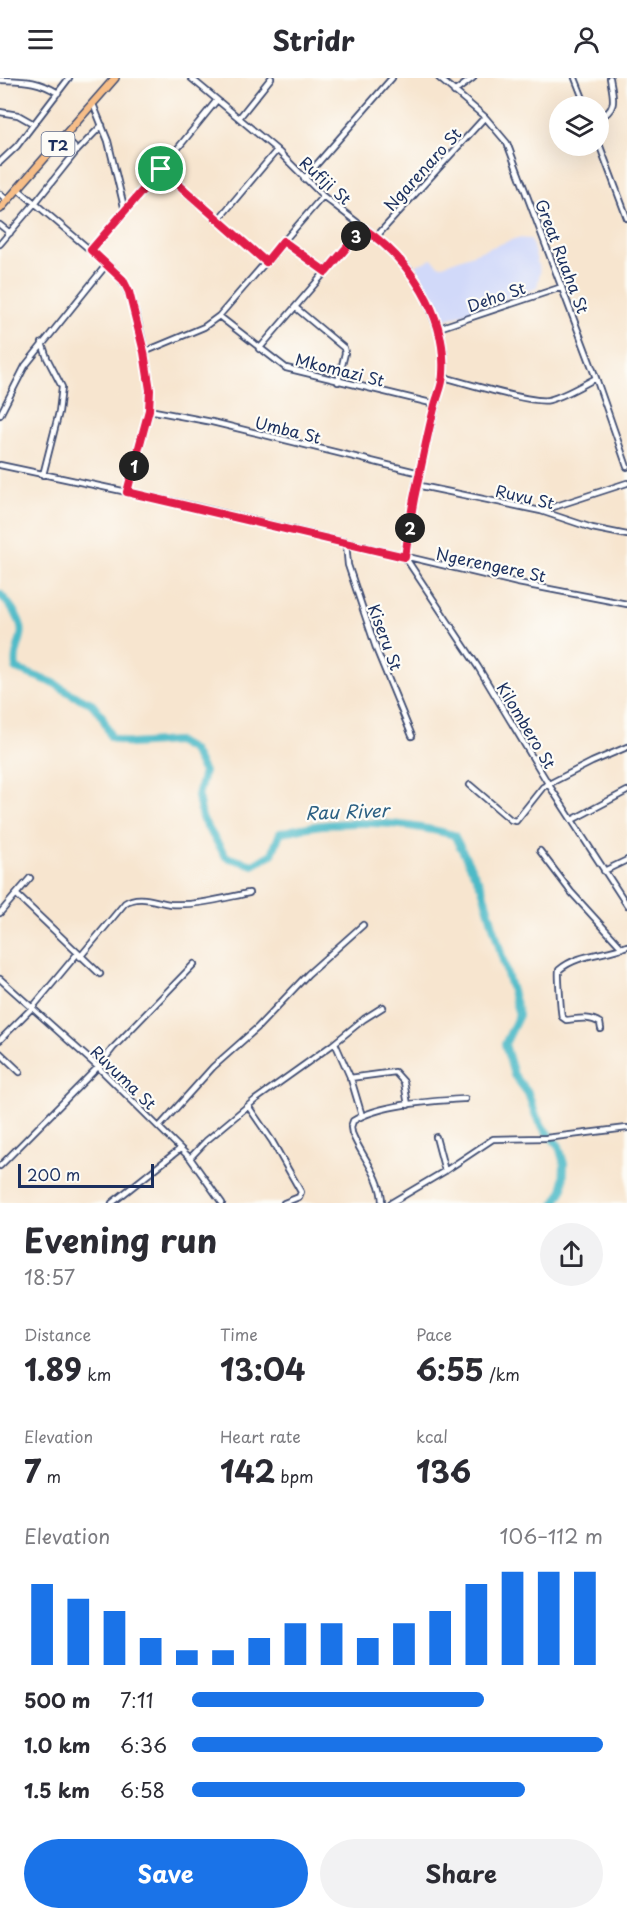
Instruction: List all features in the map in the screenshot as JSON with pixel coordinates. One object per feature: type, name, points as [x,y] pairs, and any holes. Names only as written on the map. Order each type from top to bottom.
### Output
[{"type":"highway","name":"T2","points":[[0,209],[115,78]]},
{"type":"street","points":[[0,160],[17,146],[69,78]]},
{"type":"street","name":"Rufiji St","points":[[191,78],[277,150],[323,196],[376,237],[409,269],[426,298],[439,328],[444,353],[443,377],[416,485],[405,557]]},
{"type":"street","points":[[238,118],[271,78]]},
{"type":"street","points":[[304,179],[393,78]]},
{"type":"street","name":"Great Ruaha St","points":[[439,78],[485,117],[507,143],[562,286],[627,467]]},
{"type":"street","points":[[454,92],[473,78]]},
{"type":"street","points":[[575,78],[582,96]]},
{"type":"street","points":[[609,113],[612,107],[610,78]]},
{"type":"street","points":[[0,80],[44,84],[58,93]]},
{"type":"street","points":[[91,250],[217,100]]},
{"type":"street","points":[[93,104],[108,141],[125,211]]},
{"type":"street","points":[[0,112],[18,115],[34,124]]},
{"type":"street","name":"Ngarenaro St","points":[[376,237],[485,117]]},
{"type":"street","points":[[0,244],[75,153],[102,125]]},
{"type":"street","points":[[64,137],[74,147],[75,153]]},
{"type":"street","points":[[219,220],[277,150]]},
{"type":"street","points":[[604,156],[627,218]]},
{"type":"street","points":[[161,169],[266,262]]},
{"type":"street","points":[[18,189],[91,250],[123,280],[129,292],[144,352],[150,390],[149,410],[127,492]]},
{"type":"street","points":[[0,194],[7,200]]},
{"type":"street","points":[[144,352],[204,327],[219,316],[323,196]]},
{"type":"street","points":[[621,202],[627,199]]},
{"type":"street","points":[[0,225],[10,233]]},
{"type":"street","points":[[259,349],[363,228]]},
{"type":"street","points":[[283,241],[326,272]]},
{"type":"street","points":[[0,415],[25,366],[106,264]]},
{"type":"street","name":"Deho St","points":[[439,328],[562,286]]},
{"type":"street","points":[[296,308],[344,348],[338,382]]},
{"type":"street","name":"Mkomazi St","points":[[219,316],[286,368],[435,404]]},
{"type":"street","points":[[42,343],[46,358],[62,387],[59,412],[43,476]]},
{"type":"street","points":[[443,377],[527,399],[546,401],[560,397],[596,378]]},
{"type":"street","name":"Umba St","points":[[149,410],[212,422],[420,473]]},
{"type":"street","name":"Ngerengere St","points":[[0,465],[43,476],[127,492],[518,583],[627,604]]},
{"type":"street","points":[[541,511],[627,483]]},
{"type":"street","name":"Ruvu St","points":[[416,485],[541,511],[592,528],[627,536]]},
{"type":"street","name":"Kiseru St","points":[[346,543],[348,565],[377,651],[412,736]]},
{"type":"street","name":"Kilombero St","points":[[405,557],[478,667],[549,785],[627,905]]},
{"type":"street","points":[[470,785],[515,821],[540,790],[592,762],[627,747]]},
{"type":"street","points":[[572,820],[627,791]]},
{"type":"street","points":[[540,851],[571,892],[624,947],[566,964],[559,970],[562,1017],[566,1020],[593,1019],[600,1023],[601,1029]]},
{"type":"street","points":[[604,871],[627,860]]},
{"type":"street","points":[[0,913],[30,878]]},
{"type":"street","points":[[0,1040],[32,1008],[125,903],[135,898],[171,904],[210,901],[249,893]]},
{"type":"street","points":[[17,895],[100,974]]},
{"type":"street","points":[[159,1127],[213,1067],[257,1028],[308,974],[363,925]]},
{"type":"street","points":[[0,1166],[98,1067],[113,1048],[194,964]]},
{"type":"street","name":"Ruvuma St","points":[[0,979],[98,1067],[190,1158],[222,1203]]},
{"type":"street","points":[[190,1158],[248,1106],[383,1007]]},
{"type":"street","points":[[335,1043],[350,1078],[362,1116]]},
{"type":"street","points":[[0,1053],[20,1072]]},
{"type":"street","points":[[350,1078],[395,1072],[404,1082],[408,1105]]},
{"type":"street","points":[[382,1203],[380,1189],[370,1165],[352,1133],[353,1121],[362,1116],[408,1105],[465,1099]]},
{"type":"street","points":[[248,1106],[272,1141],[301,1192],[299,1197],[284,1203]]},
{"type":"street","points":[[391,1203],[493,1139],[546,1138],[627,1128]]},
{"type":"street","points":[[436,1137],[445,1171]]},
{"type":"street","points":[[112,1203],[180,1149]]},
{"type":"shaded area","points":[[517,238],[531,239],[540,272],[537,288],[442,321],[416,265],[432,259],[440,266]]},
{"type":"waterway","name":"Rau River","points":[[0,594],[21,625],[16,669],[54,683],[91,703],[102,716],[111,737],[131,744],[176,741],[192,750],[204,772],[198,796],[202,818],[226,857],[253,865],[272,854],[280,833],[323,825],[389,824],[454,835],[482,888],[519,1015],[505,1044],[514,1075],[528,1093],[536,1116],[544,1129],[559,1146],[564,1164],[563,1190],[555,1203]]},
{"type":"route","points":[[161,169],[266,262],[283,241],[326,272],[363,228],[376,237],[409,269],[415,278],[439,328],[444,353],[443,377],[416,485],[405,557],[127,492],[149,410],[150,390],[144,352],[129,292],[115,271],[91,250],[161,169]]}]
